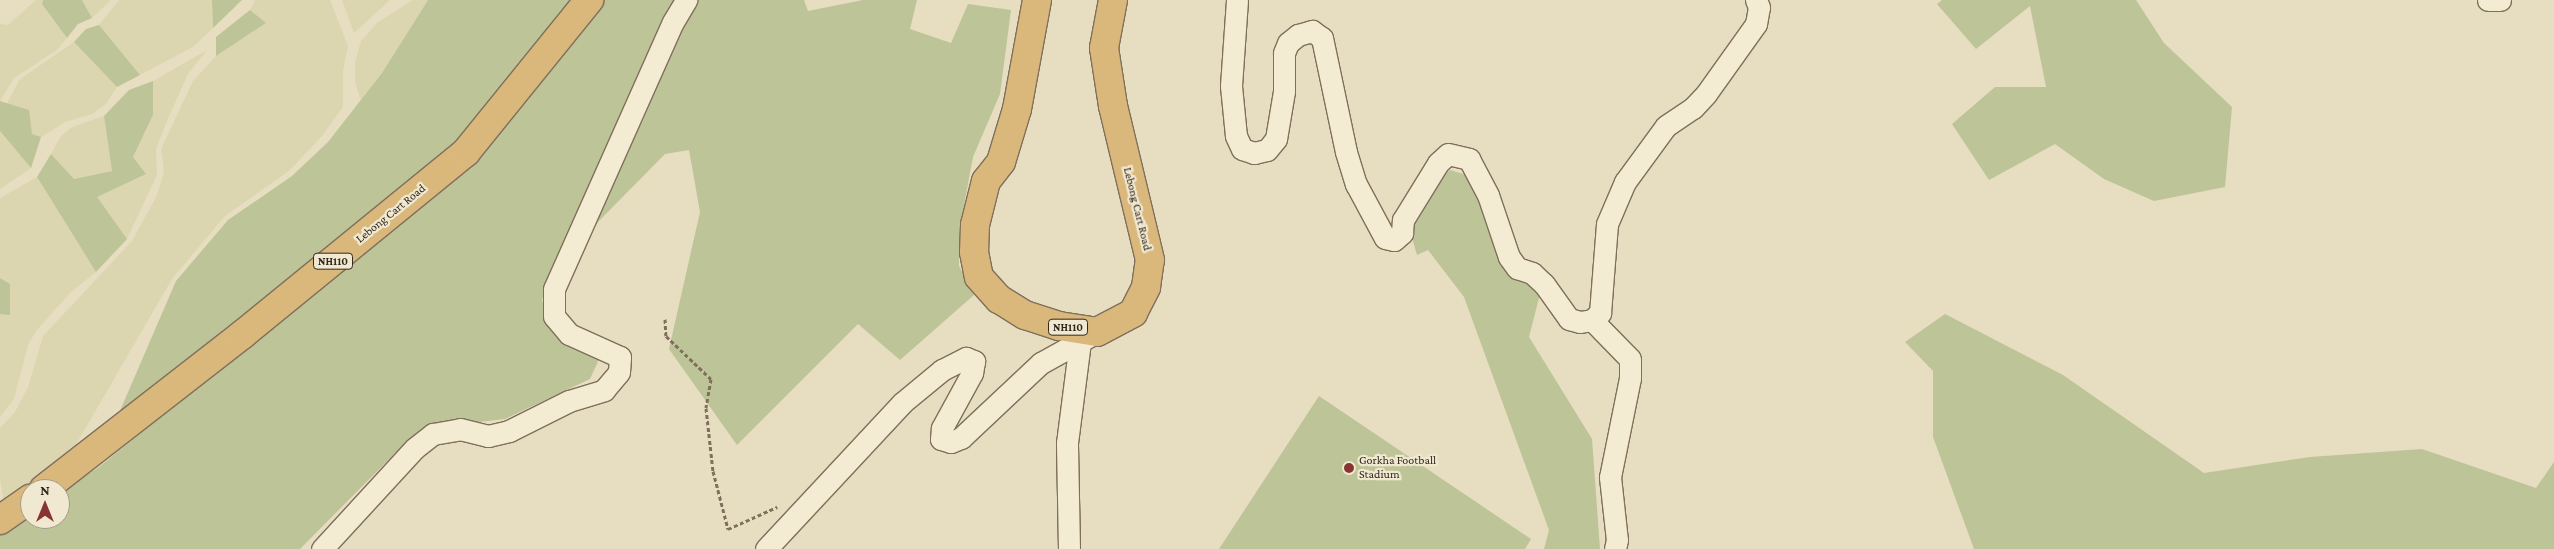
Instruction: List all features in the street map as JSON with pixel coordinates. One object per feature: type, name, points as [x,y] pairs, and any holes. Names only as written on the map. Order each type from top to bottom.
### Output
[{"type":"highway","name":"Lebong Cart Road","points":[[57,479],[243,334],[466,152],[589,0]]},
{"type":"highway","name":"NH110","points":[[1037,0],[1018,108],[1001,162],[986,181],[975,225],[974,252],[979,277],[999,299],[1025,315],[1088,337]]},
{"type":"highway","name":"Lebong Cart Road","points":[[1088,337],[1133,313],[1146,287],[1150,260],[1113,106],[1104,48],[1115,2]]},
{"type":"highway","points":[[0,520],[20,506]]},
{"type":"street","points":[[322,549],[415,448],[433,434],[460,429],[488,436],[509,431],[569,401],[604,390],[619,372],[620,357],[569,334],[554,316],[554,289],[673,22],[686,0]]},
{"type":"street","points":[[1237,0],[1230,86],[1236,136],[1242,149],[1254,153],[1267,150],[1276,139],[1284,91],[1284,53],[1293,39],[1312,32],[1322,38],[1346,152],[1356,184],[1385,238],[1394,240],[1402,233],[1403,220],[1438,163],[1448,154],[1458,154],[1469,158],[1478,173],[1502,244],[1517,268],[1532,273],[1544,284],[1570,318],[1580,322],[1592,320],[1600,313],[1607,224],[1626,182],[1666,126],[1693,108],[1717,79],[1756,24],[1759,7],[1756,0]]},
{"type":"street","points":[[2488,0],[2500,0]]},
{"type":"street","points":[[1592,320],[1630,359],[1630,378],[1610,476],[1617,540],[1615,549]]},
{"type":"street","points":[[766,549],[902,403],[942,370],[966,358],[974,361],[972,373],[942,428],[941,439],[951,442],[962,438],[1041,363],[1088,337]]},
{"type":"street","points":[[1069,549],[1067,443],[1088,337]]},
{"type":"path","points":[[665,319],[666,336],[711,379],[706,408],[713,471],[728,529],[775,506],[785,509]]},
{"type":"shaded area","points":[[36,0],[43,0],[42,4],[67,38],[57,50],[14,78],[0,101],[0,24],[8,25]]},
{"type":"shaded area","points":[[82,0],[111,0],[92,18]]},
{"type":"shaded area","points":[[119,0],[212,0],[213,28],[193,47],[140,75],[99,25]]},
{"type":"shaded area","points":[[255,0],[330,0],[348,46],[343,71],[343,107],[322,136],[289,171],[225,216],[172,279],[74,448],[52,472],[42,479],[20,479],[20,494],[4,505],[0,478],[0,428],[15,412],[28,387],[43,336],[132,241],[157,195],[164,172],[161,149],[193,81],[216,56],[266,23],[250,10]]},
{"type":"shaded area","points":[[342,0],[390,0],[354,33]]},
{"type":"shaded area","points":[[413,0],[428,0],[382,73],[361,100],[355,83],[355,62],[361,41],[378,22]]},
{"type":"shaded area","points":[[74,42],[117,87],[106,104],[92,114],[65,122],[41,137],[32,134],[7,103],[20,79]]},
{"type":"shaded area","points":[[207,50],[188,74],[166,123],[156,150],[157,175],[127,239],[96,197],[146,174],[133,157],[153,115],[153,81]]},
{"type":"shaded area","points":[[104,116],[112,171],[74,179],[51,154],[61,136],[72,127]]},
{"type":"shaded area","points":[[0,131],[31,168],[0,189]]},
{"type":"shaded area","points":[[37,177],[96,272],[71,292],[36,331],[28,345],[14,399],[0,417],[0,314],[10,314],[10,284],[0,278],[0,198]]},
{"type":"green space","points":[[43,0],[82,0],[92,18],[78,24],[67,38],[42,4]]},
{"type":"green space","points":[[212,0],[242,0],[213,28]]},
{"type":"green space","points":[[428,0],[575,0],[460,147],[116,420],[176,281],[228,220],[292,176],[328,142],[382,73]]},
{"type":"green space","points":[[600,0],[677,0],[550,271],[542,300],[552,330],[576,349],[600,357],[590,379],[505,419],[470,423],[409,439],[300,549],[0,549],[0,534],[20,520],[20,529],[70,529],[70,486],[99,467],[310,296]]},
{"type":"green space","points":[[697,0],[804,0],[808,11],[863,0],[917,0],[910,29],[951,43],[968,4],[1011,10],[1000,94],[973,157],[959,232],[959,266],[974,295],[900,360],[858,324],[737,445],[669,349],[700,212],[689,150],[665,154],[591,229],[643,120],[680,29]]},
{"type":"green space","points":[[1942,0],[2136,0],[2164,43],[2232,107],[2225,187],[2154,201],[2104,179],[2055,144],[1989,180],[1952,124],[1995,87],[2046,87],[2030,6],[1976,49],[1937,4]]},
{"type":"green space","points":[[250,10],[266,23],[216,56],[216,37]]},
{"type":"green space","points":[[99,25],[140,75],[117,87],[74,42],[86,29]]},
{"type":"green space","points":[[153,81],[153,115],[133,157],[146,174],[97,197],[127,239],[96,272],[37,177],[51,154],[74,179],[112,171],[104,116],[129,90]]},
{"type":"green space","points":[[0,101],[29,110],[32,134],[41,137],[31,168],[0,131]]},
{"type":"green space","points":[[1450,170],[1470,176],[1500,265],[1540,294],[1529,337],[1592,439],[1600,549],[1544,549],[1549,530],[1464,297],[1428,250],[1417,255],[1412,238],[1417,212],[1435,183]]},
{"type":"green space","points":[[0,278],[10,284],[10,315],[0,314]]},
{"type":"green space","points":[[1945,314],[2063,375],[2204,473],[2310,457],[2422,449],[2536,488],[2554,462],[2554,549],[1974,549],[1933,437],[1933,371],[1905,342]]},
{"type":"green space","name":"Gorkha Football Stadium","points":[[1319,396],[1531,539],[1525,549],[1219,549]]},
{"type":"place","name":"Gorkha Football Stadium","points":[[1349,468]]}]
